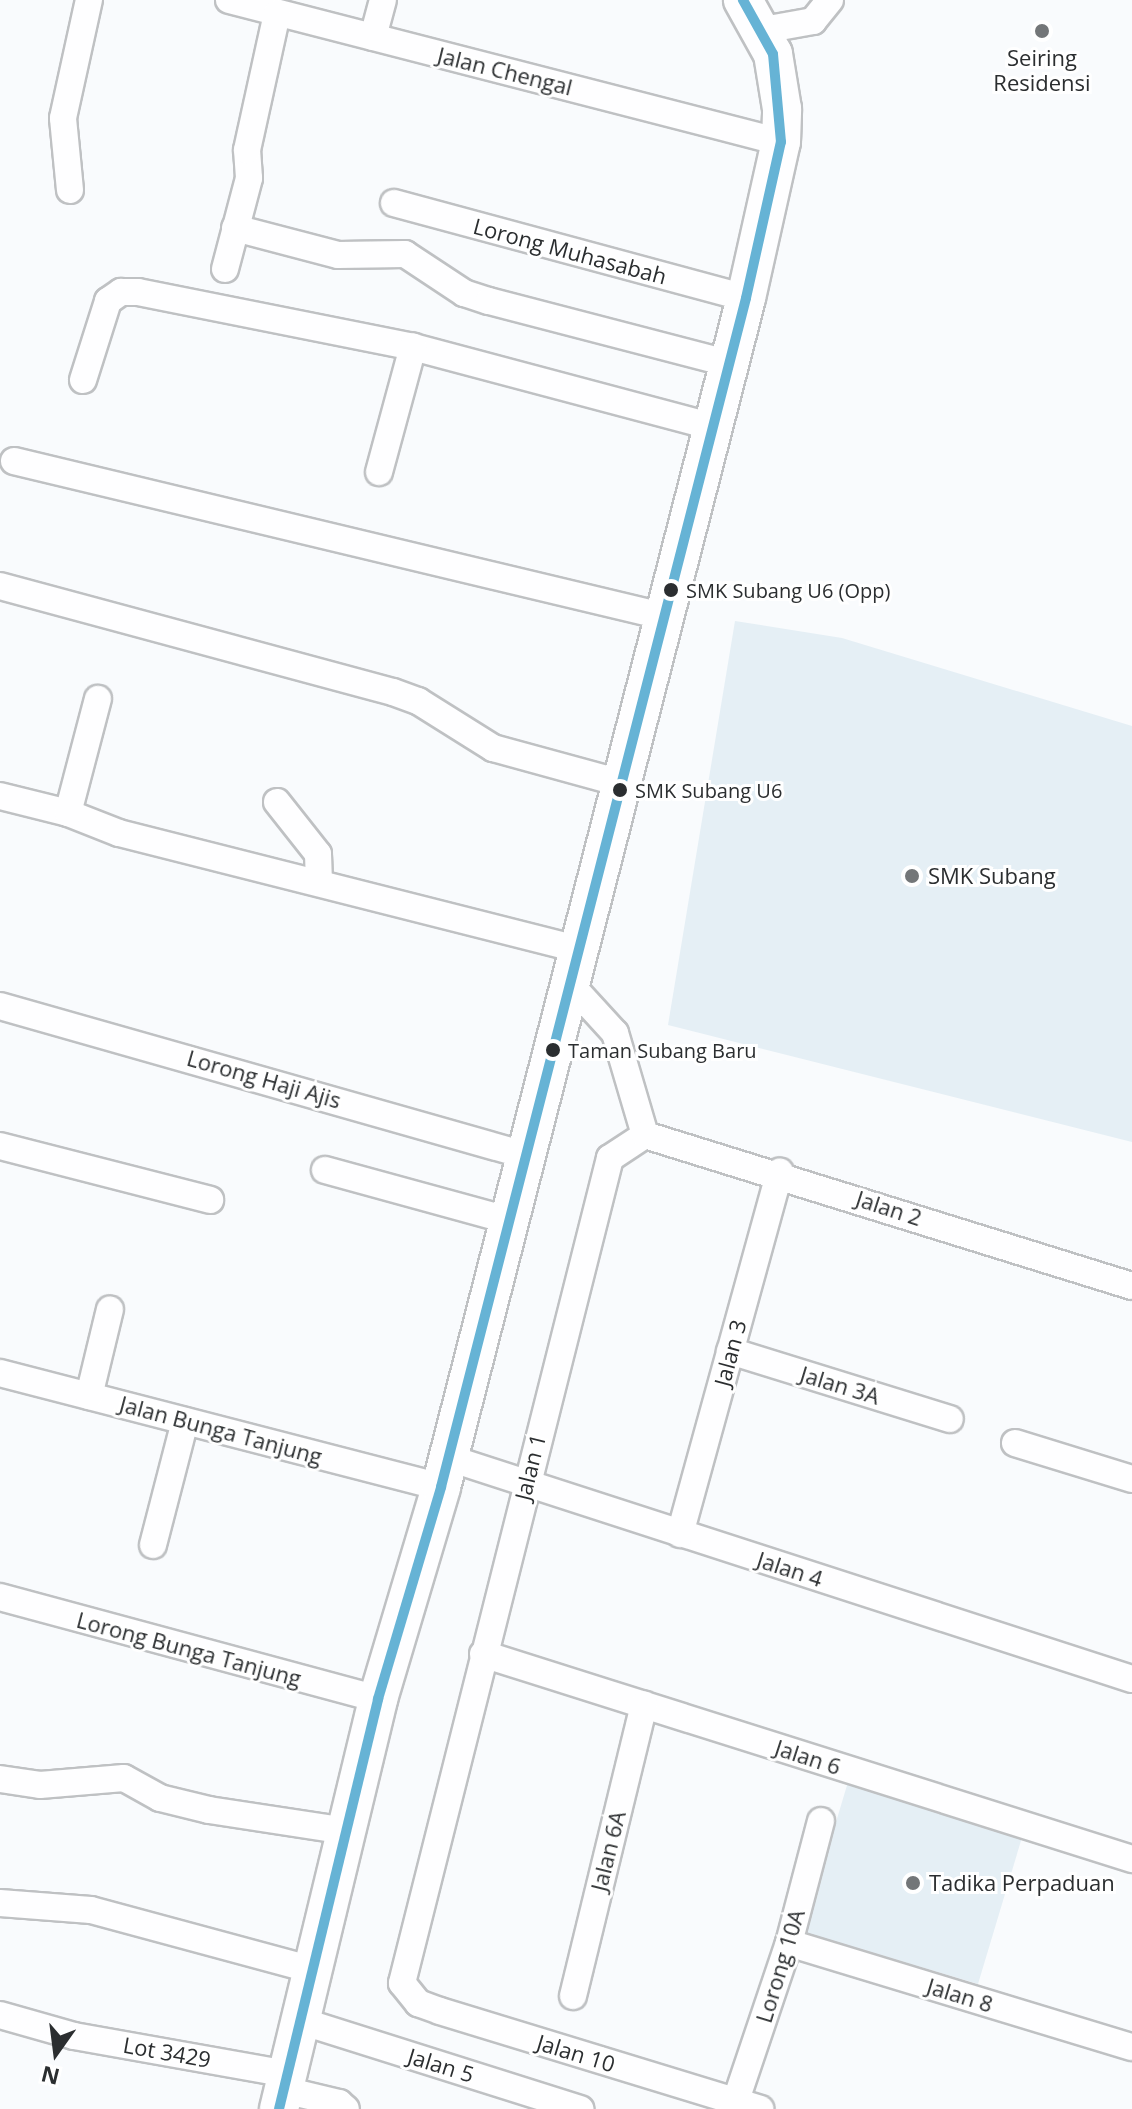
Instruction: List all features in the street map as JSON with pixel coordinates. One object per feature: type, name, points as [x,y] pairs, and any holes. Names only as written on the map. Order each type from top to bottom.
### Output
[{"type":"main road","points":[[283,2091],[378,1699],[445,1473],[576,968],[662,616],[746,298],[781,142],[779,88],[753,15]]},
{"type":"street","points":[[70,190],[63,118],[89,0]]},
{"type":"street","name":"Jalan Chengal","points":[[229,0],[781,142]]},
{"type":"street","points":[[373,37],[383,0]]},
{"type":"street","points":[[753,15],[813,21],[830,0]]},
{"type":"street","points":[[225,269],[249,178],[247,150],[277,13]]},
{"type":"street","name":"Lorong Muhasabah","points":[[394,203],[746,298]]},
{"type":"street","points":[[235,228],[338,255],[405,254],[464,293],[730,364]]},
{"type":"street","points":[[83,380],[108,301],[121,292],[413,347],[713,427]]},
{"type":"street","points":[[379,472],[413,347]]},
{"type":"street","points":[[14,461],[662,616]]},
{"type":"street","points":[[0,586],[393,692],[418,701],[493,748],[621,783]]},
{"type":"street","points":[[68,813],[98,699]]},
{"type":"street","points":[[0,796],[68,813],[119,833],[319,881],[576,968],[615,1033],[645,1135]]},
{"type":"street","points":[[277,802],[318,854],[319,881]]},
{"type":"street","name":"Lorong Haji Ajis","points":[[0,1006],[528,1156]]},
{"type":"street","name":"Jalan 2","points":[[645,1135],[780,1172],[1132,1286]]},
{"type":"street","name":"Jalan 1","points":[[402,1983],[525,1484],[610,1158],[645,1135]]},
{"type":"street","points":[[0,1146],[210,1200]]},
{"type":"street","points":[[325,1170],[511,1221]]},
{"type":"street","name":"Jalan 3","points":[[680,1534],[780,1172]]},
{"type":"street","points":[[89,1396],[110,1309]]},
{"type":"street","name":"Jalan 3A","points":[[730,1351],[950,1419]]},
{"type":"street","name":"Jalan Bunga Tanjung","points":[[0,1373],[185,1421],[445,1473]]},
{"type":"street","points":[[153,1545],[185,1421]]},
{"type":"street","points":[[1015,1443],[1132,1479]]},
{"type":"street","name":"Jalan 4","points":[[445,1473],[525,1484],[1132,1679]]},
{"type":"street","name":"Lorong Bunga Tanjung","points":[[0,1597],[378,1699]]},
{"type":"street","name":"Jalan 6","points":[[483,1654],[1132,1859]]},
{"type":"street","name":"Jalan 6A","points":[[573,1996],[644,1705]]},
{"type":"street","points":[[0,1779],[40,1785],[124,1778],[160,1798],[209,1810],[347,1831]]},
{"type":"street","name":"Lorong 10A","points":[[744,2107],[821,1821]]},
{"type":"street","points":[[0,1903],[91,1910],[314,1970]]},
{"type":"street","name":"Jalan 8","points":[[789,1943],[1132,2047]]},
{"type":"street","name":"Jalan 10","points":[[402,1983],[418,2003],[440,2011],[744,2107]]},
{"type":"street","name":"Lot 3429","points":[[0,2015],[283,2091],[339,2103],[346,2109]]},
{"type":"street","name":"Jalan 5","points":[[301,2021],[580,2109]]},
{"type":"shaded area","name":"SMK Subang","points":[[735,621],[842,638],[1132,726],[1132,1142],[668,1025]]},
{"type":"shaded area","name":"Tadika Perpaduan","points":[[848,1782],[1023,1834],[978,1984],[803,1932]]},
{"type":"transit line","points":[[279,2109],[378,1699],[441,1487],[746,298],[781,142],[773,54],[743,0]]},
{"type":"place","name":"Seiring Residensi","points":[[1042,31]]},
{"type":"place","name":"SMK Subang U6 (Opp)","points":[[671,590]]},
{"type":"place","name":"SMK Subang U6","points":[[620,790]]},
{"type":"place","name":"SMK Subang","points":[[912,876]]},
{"type":"place","name":"Taman Subang Baru","points":[[553,1050]]},
{"type":"place","name":"Tadika Perpaduan","points":[[913,1883]]}]
